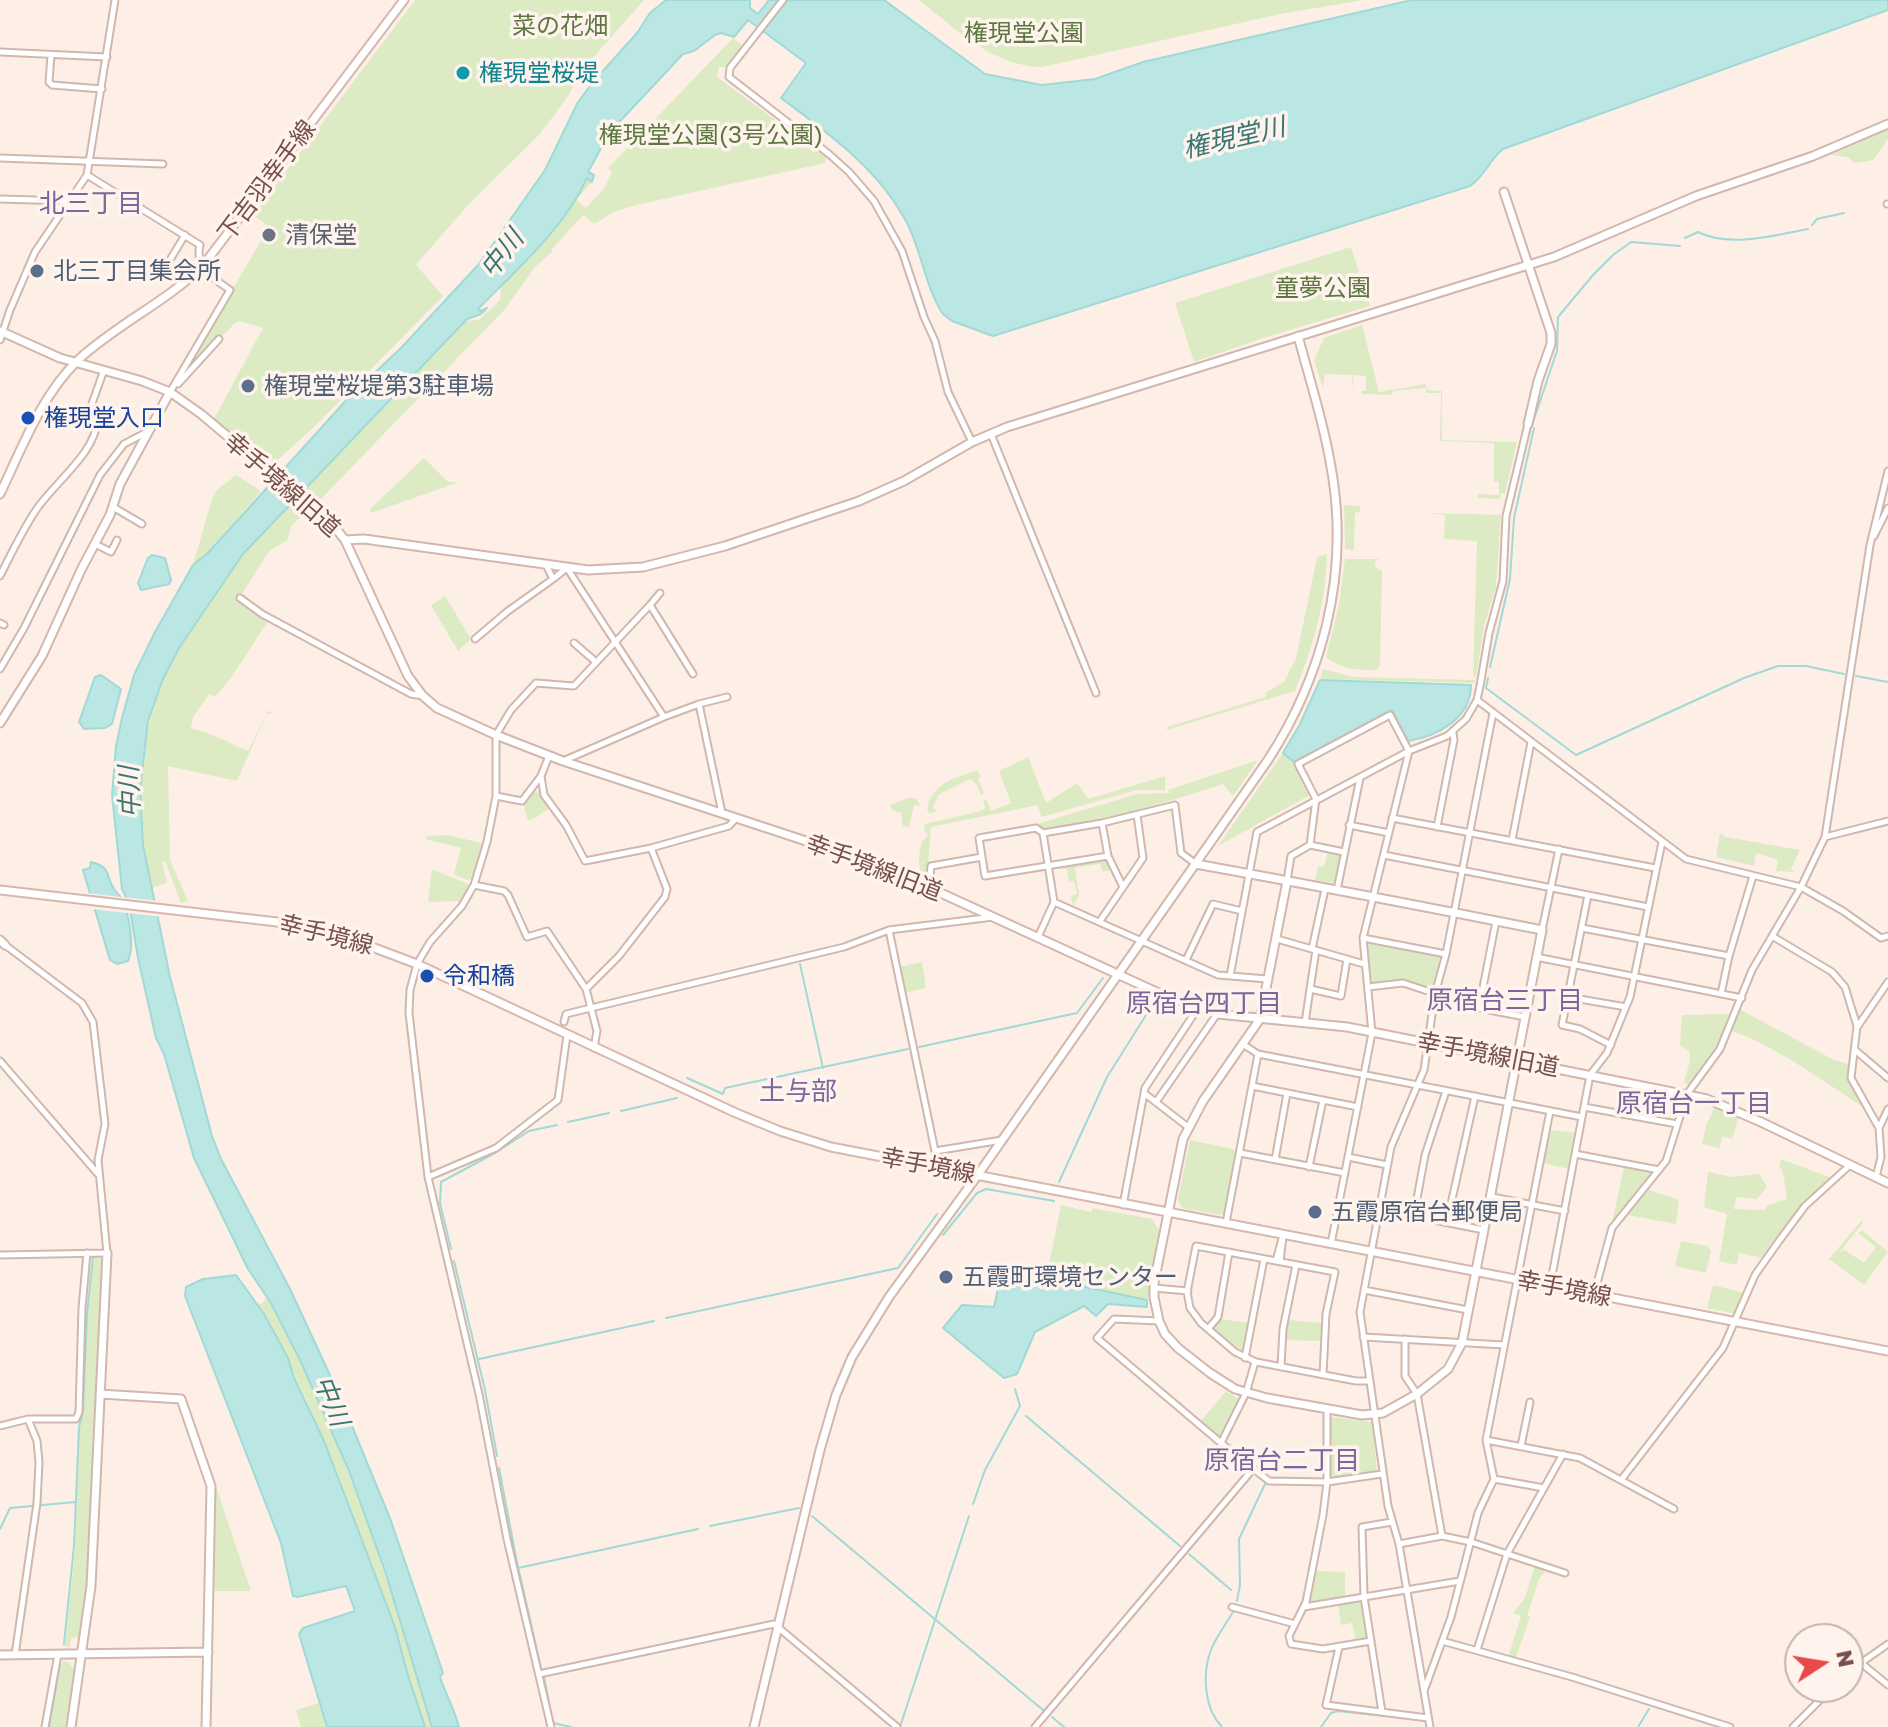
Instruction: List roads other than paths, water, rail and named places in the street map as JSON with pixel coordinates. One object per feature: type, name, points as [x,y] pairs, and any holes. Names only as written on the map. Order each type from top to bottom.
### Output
[{"type":"street","points":[[1,334],[35,252],[87,175],[115,0]]},
{"type":"street","name":"下吉羽幸手線","points":[[0,494],[45,404],[75,363],[172,295],[202,267],[404,0]]},
{"type":"street","points":[[783,0],[730,68],[730,79],[839,163],[866,190],[885,217],[902,251],[932,333],[951,400],[972,442]]},
{"type":"street","points":[[0,52],[107,57]]},
{"type":"street","points":[[51,55],[49,82],[52,85],[102,89]]},
{"type":"street","points":[[345,540],[364,539],[606,571],[643,567],[725,546],[866,499],[991,433],[1594,242],[1696,196],[1825,151],[1888,124]]},
{"type":"street","points":[[0,158],[163,164]]},
{"type":"street","points":[[0,723],[42,656],[113,507],[120,484],[230,290],[202,267],[197,254],[200,245],[87,175]]},
{"type":"street","points":[[1230,976],[1257,832],[1409,751],[1453,733],[1477,700],[1489,633],[1503,581],[1506,516],[1551,338],[1548,320],[1504,192]]},
{"type":"street","points":[[0,199],[69,201]]},
{"type":"street","points":[[165,268],[185,235]]},
{"type":"street","name":"幸手境線旧道","points":[[1,334],[75,363],[172,390],[339,531],[408,676],[423,696],[437,708],[496,735],[563,761],[882,866],[1198,1008],[1218,1014],[1372,1033],[1687,1094],[1725,1105],[1888,1183]]},
{"type":"street","points":[[754,1727],[820,1450],[845,1372],[870,1324],[1196,864],[1290,725],[1312,674],[1329,616],[1337,559],[1335,494],[1328,450],[1298,336]]},
{"type":"street","points":[[172,390],[219,339]]},
{"type":"street","points":[[0,576],[35,512],[52,488],[83,455],[97,431],[97,418],[90,409],[104,370]]},
{"type":"street","points":[[0,669],[24,628],[100,475],[124,444],[151,431]]},
{"type":"street","points":[[991,433],[1096,693]]},
{"type":"street","points":[[1594,1294],[1612,1228],[1660,1170],[1669,1152],[1687,1094],[1720,1049],[1752,970],[1801,887],[1825,837],[1870,545],[1888,471]]},
{"type":"street","points":[[113,507],[142,524]]},
{"type":"street","points":[[1870,545],[1888,508]]},
{"type":"street","points":[[95,544],[111,552],[117,540]]},
{"type":"street","points":[[0,558],[7,562]]},
{"type":"street","points":[[546,565],[553,579]]},
{"type":"street","points":[[475,639],[567,568]]},
{"type":"street","points":[[567,568],[664,717]]},
{"type":"street","points":[[551,1727],[507,1539],[479,1394],[428,1177],[409,1013],[410,990],[417,964],[430,942],[462,906],[474,885],[496,796],[496,735],[511,710],[536,683],[574,686],[660,593]]},
{"type":"street","points":[[240,598],[262,614],[411,694],[423,696]]},
{"type":"street","points":[[650,605],[693,674]]},
{"type":"street","points":[[574,643],[596,662]]},
{"type":"street","points":[[563,761],[664,717],[727,697]]},
{"type":"street","points":[[1477,700],[1691,862],[1801,887],[1831,903],[1881,938],[1888,936]]},
{"type":"street","points":[[699,704],[723,814]]},
{"type":"street","points":[[1430,1727],[1399,1544],[1383,1474],[1360,1312],[1391,1147],[1424,1070],[1430,1044],[1435,994],[1446,954],[1493,713]]},
{"type":"street","points":[[1310,845],[1316,799],[1298,764],[1390,715],[1409,751],[1363,938],[1372,1033],[1331,1244]]},
{"type":"street","points":[[1437,827],[1453,733]]},
{"type":"street","points":[[1512,840],[1531,742]]},
{"type":"street","points":[[496,796],[522,801],[541,776],[549,756]]},
{"type":"street","points":[[541,776],[544,795],[566,825],[585,861],[651,848],[729,826],[736,818]]},
{"type":"street","points":[[1337,891],[1360,777]]},
{"type":"street","points":[[1043,833],[1102,823],[1175,805],[1181,853],[1196,864],[1542,930]]},
{"type":"street","points":[[1100,921],[1143,858],[1137,815]]},
{"type":"street","points":[[1392,818],[1655,868]]},
{"type":"street","points":[[1825,837],[1888,821]]},
{"type":"street","points":[[1102,823],[1108,856],[1123,887]]},
{"type":"street","points":[[1349,825],[1389,833]]},
{"type":"street","points":[[1038,938],[1054,902],[1049,865],[1043,833],[1036,828],[979,838],[985,876],[1049,865],[1108,856]]},
{"type":"street","points":[[1550,1286],[1590,1075],[1611,1045],[1626,1007],[1662,842]]},
{"type":"street","points":[[1344,852],[1310,845],[1291,856],[1260,1019],[1188,1127],[1179,1156],[1154,1288],[1159,1321],[1165,1334],[1219,1380],[1246,1393],[1327,1410],[1374,1414],[1392,1409],[1417,1394],[1448,1369],[1462,1343],[1559,849]]},
{"type":"street","points":[[586,989],[619,956],[665,897],[667,889],[651,848]]},
{"type":"street","points":[[1384,855],[1648,907]]},
{"type":"street","points":[[929,887],[931,866],[982,857]]},
{"type":"street","points":[[1721,994],[1753,876]]},
{"type":"street","points":[[474,885],[504,891],[527,937],[547,931],[586,989],[598,1038],[594,1048]]},
{"type":"street","points":[[1305,1023],[1325,889]]},
{"type":"street","name":"幸手境線","points":[[0,890],[299,925],[363,942],[417,964],[747,1118],[807,1141],[1123,1205],[1888,1351]]},
{"type":"street","points":[[1588,895],[1562,1025],[1580,1029],[1611,1045]]},
{"type":"street","points":[[1054,902],[1218,975],[1268,980]]},
{"type":"street","points":[[1186,960],[1213,904],[1242,911]]},
{"type":"street","points":[[564,1022],[566,1014],[779,964],[843,947],[889,930],[993,917]]},
{"type":"street","points":[[1479,1008],[1496,921]]},
{"type":"street","points":[[1582,928],[1729,956]]},
{"type":"street","points":[[889,930],[935,1151],[1002,1140]]},
{"type":"street","points":[[1772,936],[1805,954],[1840,980],[1857,1026],[1851,1078],[1879,1128],[1881,1157],[1876,1177]]},
{"type":"street","points":[[1363,938],[1446,954]]},
{"type":"street","points":[[1277,939],[1365,964]]},
{"type":"street","points":[[3,943],[69,993],[90,1014],[95,1031],[105,1124],[99,1153],[99,1175],[107,1253],[91,1586],[71,1727]]},
{"type":"street","points":[[1536,957],[1742,998]]},
{"type":"street","points":[[1310,989],[1341,996],[1347,959]]},
{"type":"street","points":[[1857,1026],[1888,982]]},
{"type":"street","points":[[1368,987],[1403,983],[1479,1008],[1525,1017]]},
{"type":"street","points":[[1568,996],[1626,1007]]},
{"type":"street","points":[[1123,1205],[1144,1093],[1198,1008]]},
{"type":"street","points":[[1156,1102],[1218,1014]]},
{"type":"street","points":[[428,1177],[496,1148],[558,1100],[567,1035]]},
{"type":"street","points":[[1244,1045],[1258,1054],[1582,1117]]},
{"type":"street","points":[[1854,1049],[1888,1078]]},
{"type":"street","points":[[1226,1224],[1258,1054]]},
{"type":"street","points":[[0,1061],[99,1175]]},
{"type":"street","points":[[1252,1086],[1358,1107]]},
{"type":"street","points":[[1414,1215],[1425,1155],[1446,1091]]},
{"type":"street","points":[[1144,1093],[1188,1127]]},
{"type":"street","points":[[1275,1160],[1287,1093]]},
{"type":"street","points":[[1447,1222],[1475,1096]]},
{"type":"street","points":[[1309,1167],[1323,1100]]},
{"type":"street","points":[[1584,1107],[1677,1124]]},
{"type":"street","points":[[1879,1128],[1888,1109]]},
{"type":"street","points":[[1423,1693],[1442,1641],[1478,1513],[1494,1479],[1486,1440],[1550,1111]]},
{"type":"street","points":[[1240,1153],[1345,1173]]},
{"type":"street","points":[[1575,1154],[1660,1170]]},
{"type":"street","points":[[1348,1157],[1387,1165]]},
{"type":"street","points":[[1621,1480],[1723,1348],[1755,1275],[1779,1241],[1805,1206],[1851,1165]]},
{"type":"street","points":[[1492,1197],[1565,1211]]},
{"type":"street","points":[[1379,1209],[1485,1230]]},
{"type":"street","points":[[1278,1261],[1283,1235]]},
{"type":"street","points":[[1323,1375],[1326,1314],[1335,1272],[1196,1246],[1188,1291],[1190,1308],[1208,1329],[1245,1358],[1323,1375],[1369,1381]]},
{"type":"street","points":[[1208,1329],[1218,1317],[1229,1252]]},
{"type":"street","points":[[0,1426],[28,1419],[76,1419],[79,1412],[81,1320],[87,1253]]},
{"type":"street","points":[[0,1255],[107,1253]]},
{"type":"street","points":[[1245,1358],[1264,1259]]},
{"type":"street","points":[[1281,1367],[1283,1329],[1296,1265]]},
{"type":"street","points":[[1154,1288],[1188,1291]]},
{"type":"street","points":[[1364,1290],[1469,1310]]},
{"type":"street","points":[[1159,1321],[1114,1319],[1097,1338],[1269,1481],[1327,1482],[1383,1474]]},
{"type":"street","points":[[1363,1337],[1504,1345]]},
{"type":"street","points":[[1405,1339],[1405,1376],[1417,1394],[1442,1536]]},
{"type":"street","points":[[1221,1443],[1246,1393],[1255,1362]]},
{"type":"street","points":[[100,1394],[181,1399],[211,1486],[206,1727]]},
{"type":"street","points":[[1521,1446],[1530,1402]]},
{"type":"street","points":[[1327,1410],[1327,1482],[1323,1515],[1303,1607],[1289,1636],[1291,1644],[1323,1649],[1371,1641]]},
{"type":"street","points":[[15,1655],[38,1489],[37,1441],[28,1419]]},
{"type":"street","points":[[1486,1440],[1580,1458],[1674,1509]]},
{"type":"street","points":[[1477,1650],[1507,1554],[1563,1454]]},
{"type":"street","points":[[1035,1727],[1253,1469]]},
{"type":"street","points":[[1494,1479],[1544,1488]]},
{"type":"street","points":[[1382,1712],[1364,1597],[1362,1527],[1392,1522]]},
{"type":"street","points":[[1399,1544],[1442,1536],[1471,1542],[1565,1573]]},
{"type":"street","points":[[1303,1607],[1460,1581]]},
{"type":"street","points":[[1232,1607],[1295,1624]]},
{"type":"street","points":[[539,1674],[774,1624],[897,1727]]},
{"type":"street","points":[[1442,1641],[1572,1677],[1730,1727]]},
{"type":"street","points":[[1864,1659],[1888,1644]]},
{"type":"street","points":[[1339,1647],[1326,1705],[1428,1718]]},
{"type":"street","points":[[0,1655],[208,1652]]},
{"type":"street","points":[[45,1727],[58,1654]]},
{"type":"street","points":[[1864,1665],[1888,1685]]},
{"type":"street","points":[[1793,1727],[1817,1703]]},
{"type":"water","points":[[666,0],[750,0],[750,8],[758,14],[769,0],[884,0],[985,74],[1042,85],[1095,79],[1143,62],[1412,0],[1888,0],[1888,10],[1503,149],[1470,186],[993,336],[952,321],[943,314],[907,223],[882,185],[851,153],[781,98],[806,63],[748,20],[734,37],[721,33],[715,35],[694,51],[683,54],[610,132],[588,172],[594,175],[592,182],[587,178],[552,232],[478,309],[487,308],[467,319],[243,554],[179,648],[163,679],[148,721],[140,789],[143,845],[170,977],[212,1136],[221,1159],[290,1289],[341,1399],[391,1521],[443,1673],[440,1677],[459,1727],[432,1727],[386,1574],[349,1471],[301,1362],[271,1303],[248,1269],[194,1158],[164,1054],[156,1038],[129,903],[122,889],[112,795],[116,746],[134,675],[193,565],[208,553],[350,396],[401,348],[479,264],[545,170],[578,102],[637,33],[650,13]]},
{"type":"water","points":[[152,555],[165,558],[171,580],[169,584],[141,590],[138,583]]},
{"type":"water","points":[[101,675],[121,689],[112,724],[105,728],[84,729],[79,722],[95,677]]},
{"type":"water","points":[[1320,680],[1471,685],[1469,697],[1459,716],[1430,735],[1408,741],[1392,710],[1294,762],[1283,753]]},
{"type":"water","points":[[91,862],[105,869],[125,906],[131,939],[128,961],[117,964],[110,960],[83,870],[90,868]]},
{"type":"water","points":[[1001,1274],[1046,1283],[1048,1279],[1147,1300],[1147,1307],[1108,1304],[1096,1316],[1084,1306],[1035,1332],[1017,1374],[1004,1378],[943,1328],[962,1305],[994,1307]]},
{"type":"water","points":[[236,1275],[264,1314],[288,1358],[294,1378],[324,1441],[395,1627],[425,1727],[327,1727],[299,1634],[303,1628],[355,1611],[346,1586],[293,1596],[281,1543],[185,1296],[186,1287],[203,1279]]},
{"type":"waterway","points":[[1812,225],[1817,219],[1844,213]]},
{"type":"waterway","points":[[1685,238],[1698,232],[1724,239],[1752,239],[1808,229]]},
{"type":"waterway","points":[[1534,419],[1557,351],[1558,317],[1593,275],[1631,242],[1680,246]]},
{"type":"waterway","points":[[1490,667],[1510,579],[1514,518],[1534,428]]},
{"type":"waterway","points":[[1488,678],[1486,688],[1576,755],[1744,678],[1778,666],[1806,666],[1844,674]]},
{"type":"waterway","points":[[1856,676],[1888,682]]},
{"type":"waterway","points":[[800,964],[823,1068]]},
{"type":"waterway","points":[[919,1047],[1077,1013],[1103,978]]},
{"type":"waterway","points":[[1059,1182],[1107,1077],[1146,1015]]},
{"type":"waterway","points":[[687,1078],[723,1094],[725,1088],[908,1049]]},
{"type":"waterway","points":[[621,1111],[677,1098]]},
{"type":"waterway","points":[[568,1122],[609,1113]]},
{"type":"waterway","points":[[451,1249],[440,1203],[441,1182],[529,1131],[557,1125]]},
{"type":"waterway","points":[[943,1235],[977,1193],[986,1189],[1054,1201]]},
{"type":"waterway","points":[[666,1318],[898,1268],[937,1214]]},
{"type":"waterway","points":[[64,1644],[74,1546],[79,1427],[83,1412],[93,1257]]},
{"type":"waterway","points":[[454,1261],[485,1390],[497,1456]]},
{"type":"waterway","points":[[479,1359],[654,1321]]},
{"type":"waterway","points":[[973,1504],[985,1470],[1020,1406],[1015,1389]]},
{"type":"waterway","points":[[1026,1416],[1180,1546]]},
{"type":"waterway","points":[[499,1468],[518,1568],[698,1529]]},
{"type":"waterway","points":[[1237,1601],[1240,1585],[1239,1539],[1265,1484]]},
{"type":"waterway","points":[[0,1529],[10,1508],[75,1502]]},
{"type":"waterway","points":[[710,1526],[799,1508]]},
{"type":"waterway","points":[[812,1516],[1043,1710]]},
{"type":"waterway","points":[[900,1727],[969,1516]]},
{"type":"waterway","points":[[511,1536],[541,1668]]},
{"type":"waterway","points":[[1189,1554],[1231,1590]]},
{"type":"waterway","points":[[1222,1727],[1208,1701],[1206,1669],[1213,1645],[1233,1612]]},
{"type":"waterway","points":[[49,1727],[60,1665]]},
{"type":"waterway","points":[[544,1677],[553,1723],[571,1727]]},
{"type":"waterway","points":[[1638,1727],[1649,1709]]},
{"type":"waterway","points":[[1321,1727],[1331,1713],[1338,1711],[1412,1719]]},
{"type":"waterway","points":[[1052,1717],[1064,1727]]},
{"type":"place","name":"権現堂桜堤","points":[[463,73]]},
{"type":"place","name":"清保堂","points":[[269,235]]},
{"type":"place","name":"北三丁目集会所","points":[[37,271]]},
{"type":"place","name":"権現堂桜堤第3駐車場","points":[[248,386]]},
{"type":"place","name":"権現堂入口","points":[[28,418]]},
{"type":"place","name":"令和橋","points":[[427,976]]},
{"type":"place","name":"五霞原宿台郵便局","points":[[1315,1212]]},
{"type":"place","name":"五霞町環境センター","points":[[946,1277]]},
{"type":"district","name":"北三丁目","points":[[91,204]]},
{"type":"district","name":"原宿台三丁目","points":[[1505,1001]]},
{"type":"district","name":"原宿台四丁目","points":[[1204,1004]]},
{"type":"district","name":"土与部","points":[[798,1092]]},
{"type":"district","name":"原宿台一丁目","points":[[1694,1104]]},
{"type":"district","name":"原宿台二丁目","points":[[1282,1461]]},
{"type":"park label","name":"菜の花畑","points":[[560,26]]},
{"type":"park label","name":"権現堂公園","points":[[1024,33]]},
{"type":"park label","name":"権現堂公園(3号公園)","points":[[711,135]]},
{"type":"park label","name":"童夢公園","points":[[1323,288]]},
{"type":"water label","name":"権現堂川","points":[[1234,138]]},
{"type":"water label","name":"中川","points":[[502,254]]},
{"type":"water label","name":"中川","points":[[130,792]]},
{"type":"water label","name":"中川","points":[[331,1401]]}]
